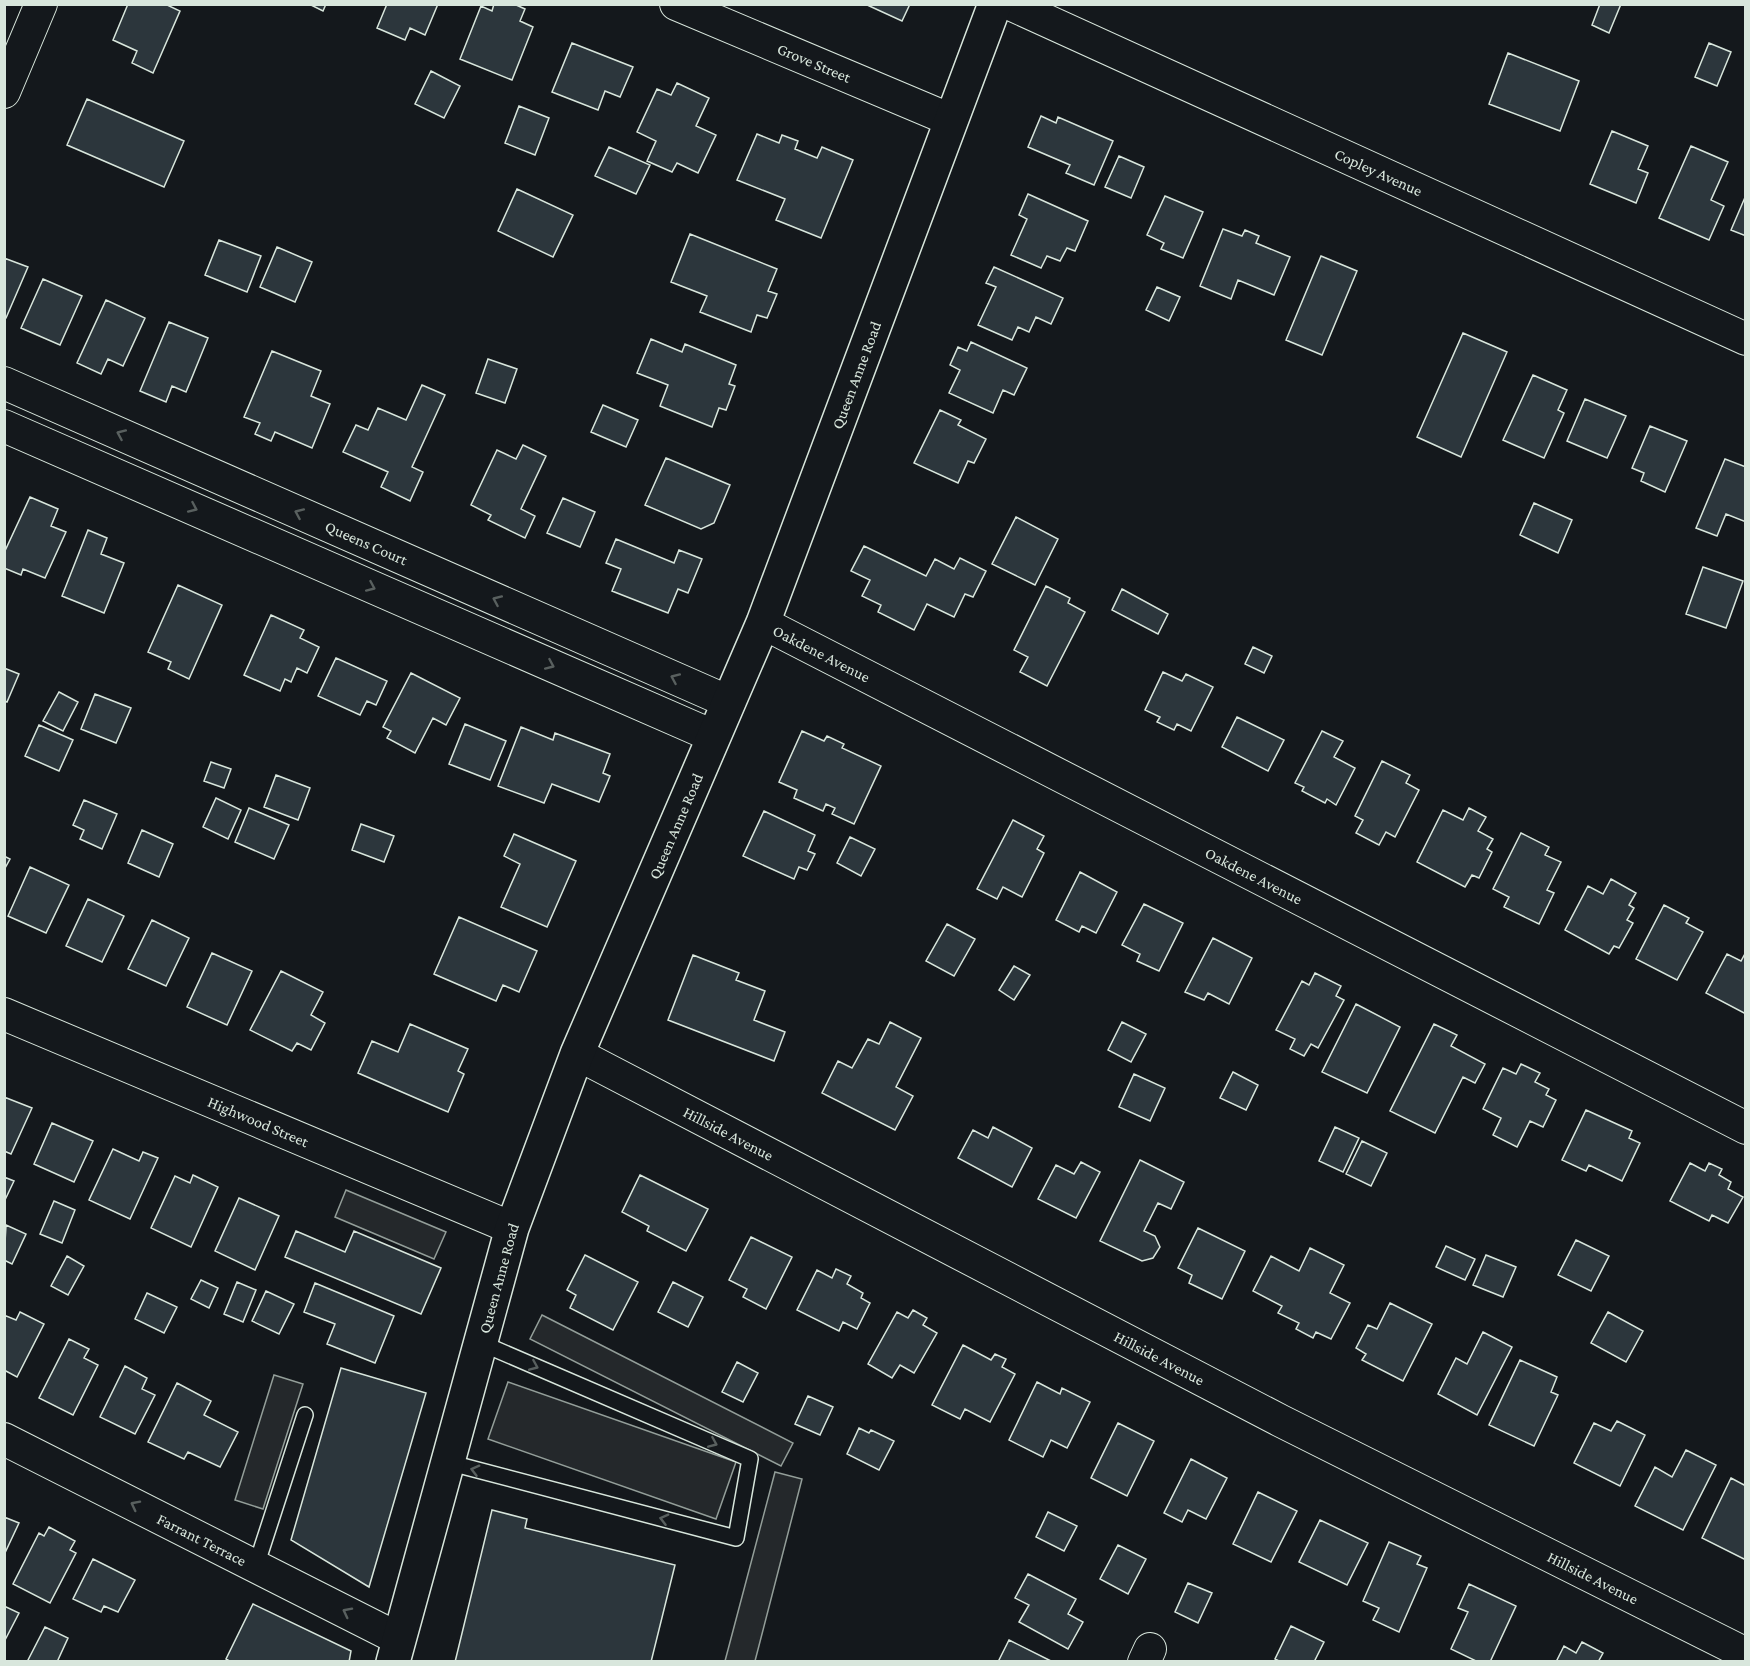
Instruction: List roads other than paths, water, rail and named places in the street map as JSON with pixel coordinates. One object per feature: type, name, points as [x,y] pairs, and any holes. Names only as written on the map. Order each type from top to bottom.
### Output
[{"type":"street","points":[[4,92],[41,4]]},
{"type":"street","name":"Grove Street","points":[[676,4],[951,120]]},
{"type":"street","name":"Queen Anne Road","points":[[396,1650],[512,1228],[578,1054],[763,623],[994,4]]},
{"type":"street","name":"Copley Avenue","points":[[1010,4],[1746,339]]},
{"type":"street","name":"Queens Court","points":[[4,383],[729,702]]},
{"type":"street","points":[[4,426],[713,736]]},
{"type":"street","name":"Oakdene Avenue","points":[[763,623],[1746,1128]]},
{"type":"street","name":"Highwood Street","points":[[4,1014],[512,1228]]},
{"type":"street","name":"Hillside Avenue","points":[[578,1054],[1291,1427],[1746,1654]]},
{"type":"street","name":"Farrant Terrace","points":[[4,1439],[256,1566],[396,1650]]},
{"type":"lane","points":[[164,496],[180,460]]},
{"type":"lane","points":[[424,609],[439,574]]},
{"type":"lane","points":[[447,1462],[736,1538],[750,1459],[481,1343]]},
{"type":"lane","points":[[256,1566],[305,1415]]}]
